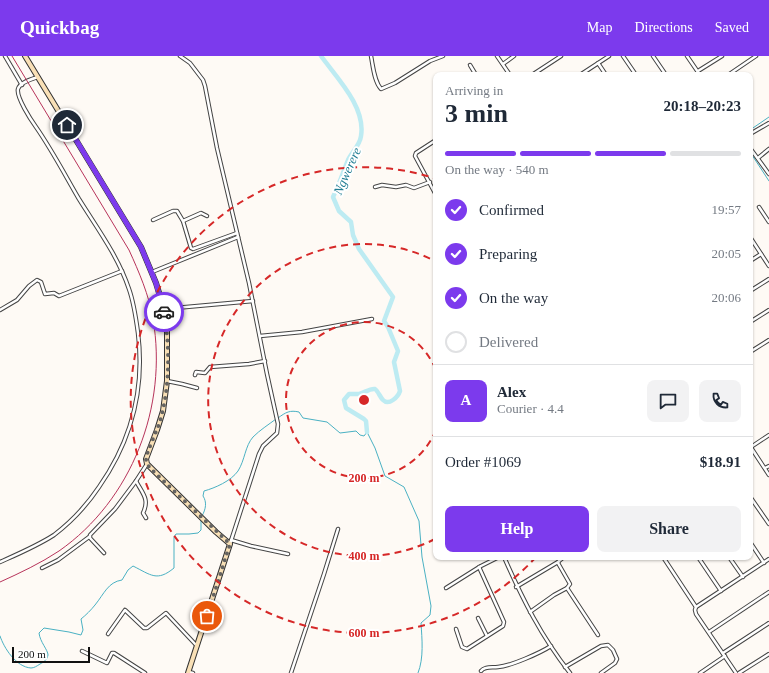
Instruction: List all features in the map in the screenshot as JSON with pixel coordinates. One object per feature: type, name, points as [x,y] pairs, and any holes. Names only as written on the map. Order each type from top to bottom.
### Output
[{"type":"main road","points":[[25,56],[141,247],[152,272],[164,309],[167,330],[167,381],[162,416],[146,459],[147,464],[202,518],[231,542],[197,646],[190,673]]},
{"type":"street","points":[[5,56],[22,85]]},
{"type":"street","points":[[180,56],[190,63],[203,80],[205,86],[217,148],[253,301],[278,424],[277,433],[263,446],[259,454],[231,542],[288,554]]},
{"type":"street","points":[[371,56],[379,87],[382,89],[395,83],[430,61],[443,56]]},
{"type":"street","points":[[497,56],[508,72]]},
{"type":"street","points":[[503,64],[514,56]]},
{"type":"street","points":[[537,72],[561,56]]},
{"type":"street","points":[[584,72],[609,56]]},
{"type":"street","points":[[623,56],[634,72]]},
{"type":"street","points":[[653,56],[664,72]]},
{"type":"street","points":[[687,56],[698,71],[722,56]]},
{"type":"street","points":[[732,72],[756,56]]},
{"type":"street","points":[[598,63],[604,72]]},
{"type":"street","points":[[470,65],[474,72]]},
{"type":"street","points":[[0,562],[42,543],[66,525],[85,506],[105,478],[127,436],[137,404],[140,376],[140,357],[135,310],[129,288],[122,271],[21,102],[18,90],[27,81],[38,77]]},
{"type":"street","points":[[753,132],[769,123]]},
{"type":"street","points":[[433,142],[415,154],[433,188]]},
{"type":"street","points":[[758,158],[769,149]]},
{"type":"street","points":[[753,152],[769,174]]},
{"type":"street","points":[[375,187],[382,184],[396,187],[406,185],[414,188],[430,182]]},
{"type":"street","points":[[759,207],[769,222]]},
{"type":"street","points":[[153,220],[174,210],[177,211],[191,248],[193,249],[237,233]]},
{"type":"street","points":[[182,221],[202,213],[206,216]]},
{"type":"street","points":[[152,272],[238,237]]},
{"type":"street","points":[[753,242],[769,266]]},
{"type":"street","points":[[753,259],[761,254]]},
{"type":"street","points":[[0,310],[17,300],[29,286],[37,280],[41,282],[45,294],[54,293],[59,296],[122,271]]},
{"type":"street","points":[[753,289],[769,279]]},
{"type":"street","points":[[164,309],[253,301]]},
{"type":"street","points":[[753,320],[769,310]]},
{"type":"street","points":[[260,336],[302,332],[372,319]]},
{"type":"street","points":[[753,350],[769,340]]},
{"type":"street","points":[[195,375],[196,372],[205,373],[210,367],[249,364],[265,361]]},
{"type":"street","points":[[167,381],[197,388]]},
{"type":"street","points":[[753,444],[769,435]]},
{"type":"street","points":[[753,450],[769,475]]},
{"type":"street","points":[[42,568],[58,560],[90,536],[106,519],[136,481],[147,464]]},
{"type":"street","points":[[765,468],[769,466]]},
{"type":"street","points":[[136,481],[146,501],[147,505],[143,513],[146,518]]},
{"type":"street","points":[[753,501],[769,524]]},
{"type":"street","points":[[291,673],[338,529]]},
{"type":"street","points":[[90,536],[93,542],[104,553]]},
{"type":"street","points":[[753,546],[764,563]]},
{"type":"street","points":[[446,588],[493,560]]},
{"type":"street","points":[[505,560],[516,587],[530,612],[570,673]]},
{"type":"street","points":[[516,587],[560,560]]},
{"type":"street","points":[[665,560],[696,607],[696,614],[736,673]]},
{"type":"street","points":[[700,560],[720,591]]},
{"type":"street","points":[[731,560],[743,577]]},
{"type":"street","points":[[696,607],[769,560]]},
{"type":"street","points":[[558,562],[570,584],[568,588],[598,635]]},
{"type":"street","points":[[456,629],[461,644],[468,649],[503,626],[504,622],[480,567]]},
{"type":"street","points":[[530,612],[554,595],[568,588]]},
{"type":"street","points":[[709,632],[769,592]]},
{"type":"street","points":[[108,634],[125,610],[144,628],[147,628],[166,613],[197,646]]},
{"type":"street","points":[[478,618],[487,636]]},
{"type":"street","points":[[700,673],[769,623]]},
{"type":"street","points":[[565,666],[601,646],[608,645],[613,650],[616,659],[615,663],[601,673]]},
{"type":"street","points":[[481,671],[484,668],[505,666],[541,653],[551,646]]},
{"type":"street","points":[[82,651],[107,663],[112,653],[114,653],[145,673]]},
{"type":"street","points":[[739,673],[769,654]]},
{"type":"waterway","name":"Ngwerere","points":[[321,56],[349,93],[359,114],[361,125],[361,136],[359,142],[348,160],[333,197],[339,211],[351,222],[353,235],[359,249],[393,297],[384,321],[398,351],[394,362],[400,391],[393,400],[388,402],[385,402],[375,389],[359,394],[349,394],[344,400],[346,408],[366,421],[367,432]]},
{"type":"waterway","points":[[753,128],[769,117]]},
{"type":"waterway","points":[[753,157],[769,181]]},
{"type":"waterway","points":[[278,418],[288,412],[296,411],[299,412],[303,418],[327,422],[340,433],[356,431],[360,435],[364,436],[367,432],[375,448],[385,476],[404,487],[419,521],[422,557],[431,606],[430,615],[421,623],[422,655],[418,673]]},
{"type":"waterway","name":"Ngwerere","points":[[202,516],[206,506],[203,496],[204,491],[222,484],[235,475],[240,467],[250,441],[258,432],[276,419]]},
{"type":"waterway","name":"Ngwerere","points":[[0,636],[4,646],[16,661],[26,667],[33,668],[37,666],[45,661],[48,655],[39,633],[44,628],[81,635],[83,630],[81,619],[113,583],[122,580],[128,570],[133,566],[154,576],[163,575],[174,568],[174,537],[176,534],[198,533],[201,530],[201,521]]},
{"type":"railway","points":[[0,582],[30,568],[59,551],[85,530],[107,505],[125,478],[139,448],[149,417],[155,385],[156,352],[153,319],[149,301],[129,250],[12,56]]},
{"type":"way so far","points":[[164,312],[167,330],[168,354],[165,399],[160,421],[146,459],[147,464],[154,472],[230,544],[207,616]]},
{"type":"route","points":[[67,125],[141,247],[156,283],[164,312]]}]
